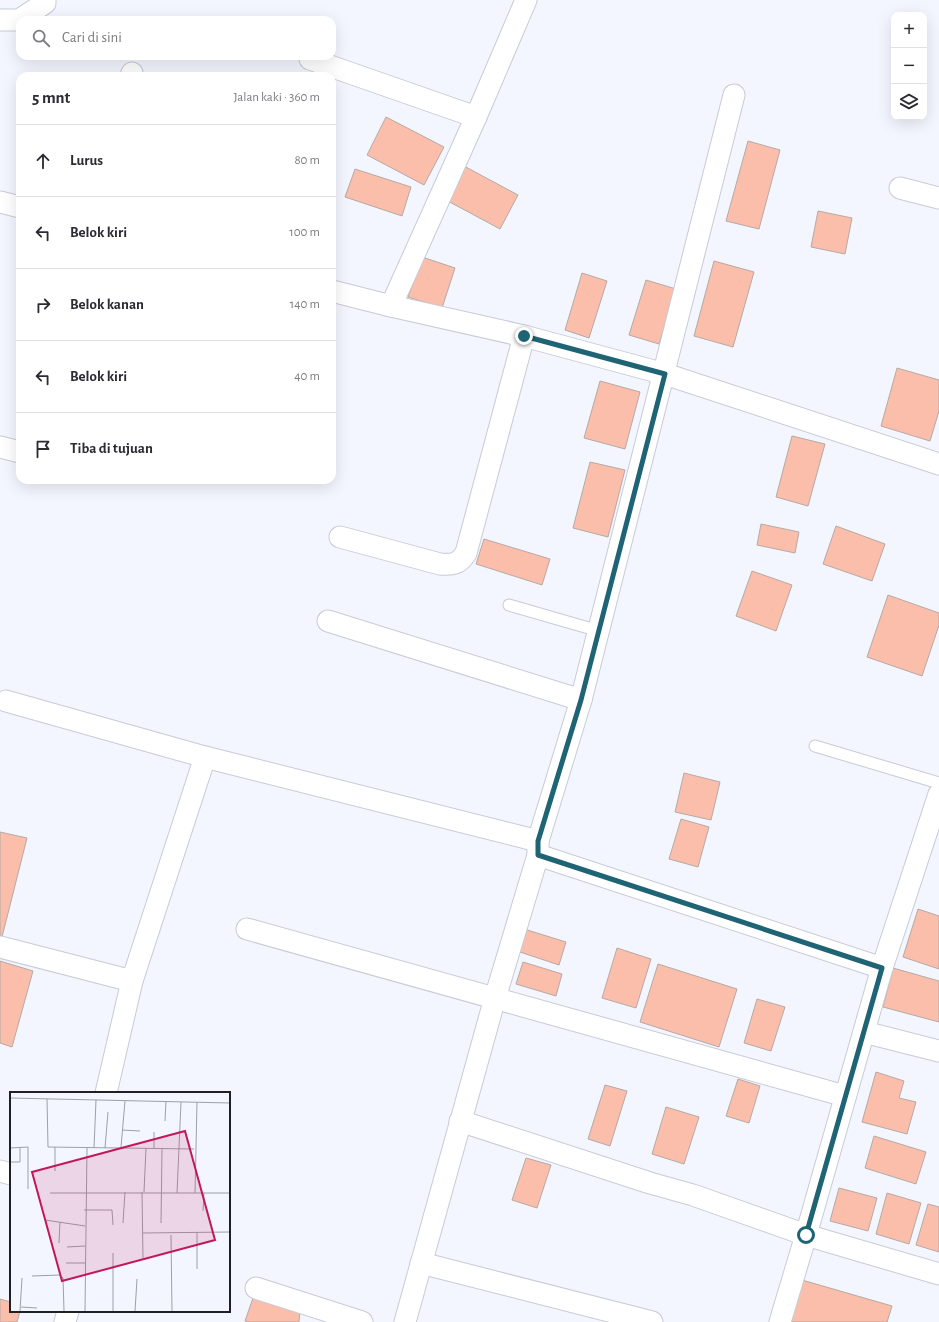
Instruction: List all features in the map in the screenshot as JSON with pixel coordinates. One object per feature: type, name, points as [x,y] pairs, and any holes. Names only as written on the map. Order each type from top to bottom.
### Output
[{"type":"street","points":[[25,16],[45,3],[46,0]]},
{"type":"street","points":[[391,306],[476,117],[526,0]]},
{"type":"street","points":[[0,20],[16,20]]},
{"type":"street","points":[[313,60],[476,117]]},
{"type":"street","points":[[404,1322],[581,700],[665,374],[734,95]]},
{"type":"street","points":[[900,188],[939,198]]},
{"type":"street","points":[[0,202],[16,206]]},
{"type":"street","points":[[336,292],[524,336],[665,374],[939,464]]},
{"type":"street","points":[[340,537],[440,564],[455,564],[461,560],[466,553],[524,336]]},
{"type":"street","points":[[0,447],[16,451]]},
{"type":"street","points":[[328,621],[581,700]]},
{"type":"street","points":[[6,701],[538,848],[882,968]]},
{"type":"street","points":[[106,1092],[132,981],[205,757]]},
{"type":"street","points":[[780,1322],[882,968],[939,794]]},
{"type":"street","points":[[247,929],[845,1096]]},
{"type":"street","points":[[0,947],[132,981]]},
{"type":"street","points":[[864,1032],[939,1051]]},
{"type":"street","points":[[460,1121],[650,1183],[693,1195],[806,1235],[939,1274]]},
{"type":"street","points":[[0,1171],[10,1174]]},
{"type":"street","points":[[421,1262],[652,1322]]},
{"type":"street","points":[[256,1288],[362,1322]]},
{"type":"street","points":[[65,1322],[68,1312]]},
{"type":"lane","points":[[509,605],[599,632]]},
{"type":"lane","points":[[815,746],[939,783]]},
{"type":"building","points":[[386,117],[444,147],[424,185],[367,155]]},
{"type":"building","points":[[748,141],[780,150],[759,229],[726,221]]},
{"type":"building","points":[[464,166],[518,195],[500,229],[446,200]]},
{"type":"building","points":[[355,169],[411,187],[402,216],[345,197]]},
{"type":"building","points":[[818,211],[852,218],[845,254],[811,247]]},
{"type":"building","points":[[422,257],[455,268],[442,308],[408,297]]},
{"type":"building","points":[[714,261],[754,272],[733,347],[694,336]]},
{"type":"building","points":[[582,273],[607,281],[589,338],[565,330]]},
{"type":"building","points":[[646,280],[676,289],[659,344],[629,335]]},
{"type":"building","points":[[897,368],[939,380],[939,411],[930,441],[881,426]]},
{"type":"building","points":[[600,381],[640,392],[625,449],[584,438]]},
{"type":"building","points":[[792,436],[825,444],[808,506],[776,497]]},
{"type":"building","points":[[590,462],[625,470],[608,537],[573,528]]},
{"type":"building","points":[[761,524],[799,532],[795,553],[757,545]]},
{"type":"building","points":[[836,526],[885,544],[872,581],[823,564]]},
{"type":"building","points":[[484,539],[550,559],[542,585],[476,564]]},
{"type":"building","points":[[752,571],[792,585],[776,631],[736,616]]},
{"type":"building","points":[[888,595],[939,613],[939,625],[922,676],[867,657]]},
{"type":"building","points":[[684,773],[720,782],[711,820],[675,812]]},
{"type":"building","points":[[681,819],[709,827],[698,867],[669,859]]},
{"type":"building","points":[[0,832],[27,838],[2,937],[0,936]]},
{"type":"building","points":[[918,909],[939,916],[939,969],[903,957]]},
{"type":"building","points":[[524,929],[566,942],[559,965],[517,951]]},
{"type":"building","points":[[617,948],[651,959],[636,1008],[602,998]]},
{"type":"building","points":[[0,961],[33,971],[12,1047],[0,1043]]},
{"type":"building","points":[[523,962],[562,974],[556,996],[516,984]]},
{"type":"building","points":[[658,964],[737,989],[719,1047],[640,1022]]},
{"type":"building","points":[[893,968],[939,981],[939,1022],[883,1007]]},
{"type":"building","points":[[757,999],[785,1007],[771,1051],[744,1043]]},
{"type":"building","points":[[876,1072],[904,1081],[899,1098],[916,1102],[907,1134],[862,1122]]},
{"type":"building","points":[[738,1079],[760,1086],[749,1123],[726,1116]]},
{"type":"building","points":[[605,1085],[627,1091],[610,1146],[588,1139]]},
{"type":"building","points":[[666,1107],[699,1117],[684,1164],[652,1154]]},
{"type":"building","points":[[874,1136],[926,1152],[916,1184],[865,1168]]},
{"type":"building","points":[[526,1158],[551,1165],[537,1208],[512,1200]]},
{"type":"building","points":[[839,1188],[877,1198],[868,1231],[830,1221]]},
{"type":"building","points":[[887,1193],[921,1203],[909,1244],[876,1234]]},
{"type":"building","points":[[928,1204],[939,1207],[939,1252],[916,1245]]},
{"type":"building","points":[[802,1280],[892,1306],[887,1322],[790,1322]]},
{"type":"building","points":[[253,1298],[300,1310],[299,1322],[245,1321]]},
{"type":"building","points":[[0,1299],[10,1302],[10,1312],[20,1312],[17,1322],[0,1322]]},
{"type":"route","points":[[524,336],[665,374],[581,700],[538,841],[538,855],[882,968],[806,1235]]}]
